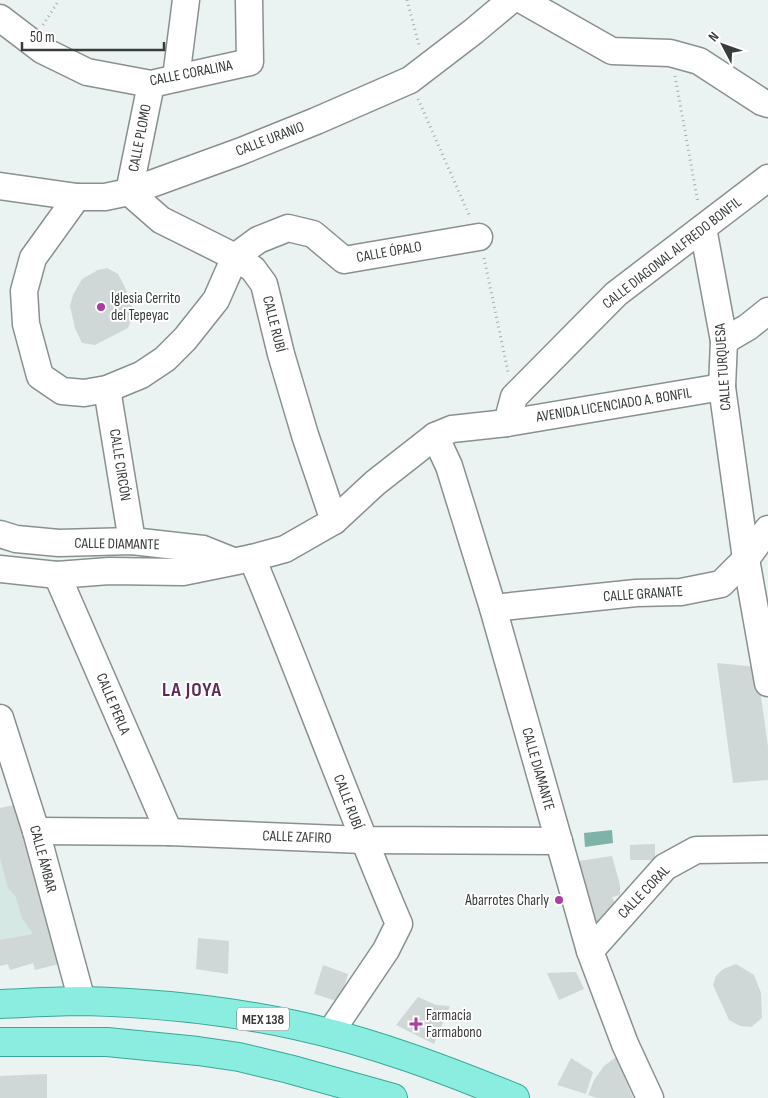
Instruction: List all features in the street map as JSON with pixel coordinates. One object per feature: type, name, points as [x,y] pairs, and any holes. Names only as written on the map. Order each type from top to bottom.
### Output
[{"type":"main road","name":"MEX 138","points":[[0,1004],[82,1001],[202,1010],[294,1024],[330,1033],[452,1074],[515,1098]]},
{"type":"main road","points":[[0,1042],[107,1042],[198,1051],[239,1057],[289,1069],[393,1098]]},
{"type":"street","points":[[176,78],[186,0]]},
{"type":"street","name":"CALLE CORALINA","points":[[0,18],[42,50],[87,72],[151,84],[250,62],[249,0]]},
{"type":"street","name":"CALLE URANIO","points":[[0,186],[77,198],[105,197],[130,192],[239,152],[410,80],[511,0]]},
{"type":"street","points":[[522,0],[612,51],[670,53],[699,61],[768,104]]},
{"type":"street","name":"CALLE PLOMO","points":[[130,192],[151,84]]},
{"type":"street","name":"CALLE DIAGONAL ALFREDO BONFIL","points":[[507,423],[514,397],[616,294],[768,178]]},
{"type":"street","name":"CALLE RUBÍ","points":[[130,192],[162,220],[235,257],[253,269],[264,284],[281,354],[334,520]]},
{"type":"street","name":"CALLE ÓPALO","points":[[77,198],[33,258],[24,291],[26,324],[40,376],[62,391],[84,393],[107,389],[140,375],[165,359],[185,339],[216,300],[235,257],[258,240],[288,228],[313,234],[344,260],[479,237]]},
{"type":"street","name":"CALLE TURQUESA","points":[[703,228],[724,341],[722,387],[746,559],[768,683]]},
{"type":"street","points":[[724,341],[748,327],[768,311]]},
{"type":"street","name":"AVENIDA LICENCIADO A. BONFIL","points":[[0,570],[57,575],[109,571],[183,572],[242,560],[285,549],[334,520],[375,483],[435,436],[452,429],[507,423],[722,387]]},
{"type":"street","name":"CALLE CIRCÓN","points":[[107,389],[132,541]]},
{"type":"street","name":"CALLE DIAMANTE","points":[[435,436],[448,466],[494,608],[590,951],[625,1044],[650,1098]]},
{"type":"street","name":"CALLE GRANATE","points":[[494,608],[636,593],[681,592],[721,584],[746,559],[768,529]]},
{"type":"street","name":"CALLE DIAMANTE","points":[[0,534],[16,539],[59,543],[132,541],[203,549],[242,560]]},
{"type":"street","name":"CALLE RUBÍ","points":[[242,560],[281,628],[363,840],[399,924],[386,950],[330,1033]]},
{"type":"street","name":"CALLE PERLA","points":[[57,575],[169,832]]},
{"type":"street","name":"CALLE ÁMBAR","points":[[0,718],[36,832],[82,1001]]},
{"type":"street","name":"CALLE ZAFIRO","points":[[36,832],[169,832],[363,840],[559,841]]},
{"type":"street","name":"CALLE CORAL","points":[[590,951],[666,867],[696,850],[768,849]]},
{"type":"path","points":[[407,0],[426,68]]},
{"type":"path","points":[[670,53],[703,228]]},
{"type":"shaded area","points":[[0,808],[59,964],[33,963],[10,970],[7,964],[0,966]]},
{"type":"shaded area","points":[[612,830],[613,843],[585,847],[584,833]]},
{"type":"building","name":"Iglesia Cerrito del Tepeyac","points":[[107,268],[118,274],[124,285],[132,307],[132,318],[128,328],[95,345],[82,343],[75,328],[70,306],[73,295],[82,279],[98,270]]},
{"type":"building","points":[[717,663],[757,667],[768,747],[768,780],[733,783]]},
{"type":"building","points":[[18,804],[59,964],[35,970],[33,963],[10,970],[8,964],[0,966],[0,940],[33,934],[22,918],[16,897],[8,888],[0,858],[0,808]]},
{"type":"building","points":[[655,844],[655,860],[630,860],[630,845]]},
{"type":"building","points":[[612,856],[620,885],[620,895],[612,897],[618,909],[597,930],[578,861]]},
{"type":"building","points":[[198,938],[229,941],[228,974],[196,969]]},
{"type":"building","points":[[736,964],[754,975],[761,993],[762,1018],[751,1027],[740,1026],[729,1020],[713,985],[716,976],[723,969]]},
{"type":"building","points":[[323,965],[348,974],[340,1002],[314,994]]},
{"type":"building","points":[[576,972],[584,989],[559,1000],[547,973]]},
{"type":"building","points":[[418,997],[436,1005],[450,1006],[434,1044],[396,1025]]},
{"type":"building","points":[[616,1057],[633,1098],[597,1098],[588,1095],[594,1080],[604,1066]]},
{"type":"building","points":[[571,1058],[593,1072],[586,1094],[557,1085]]},
{"type":"building","points":[[47,1074],[47,1098],[0,1098],[0,1076]]},
{"type":"place","name":"Iglesia Cerrito del Tepeyac","points":[[101,307]]},
{"type":"place","name":"Abarrotes Charly","points":[[559,900]]},
{"type":"place","name":"Farmacia Farmabono","points":[[416,1024]]},
{"type":"district","name":"LA JOYA","points":[[192,690]]}]
